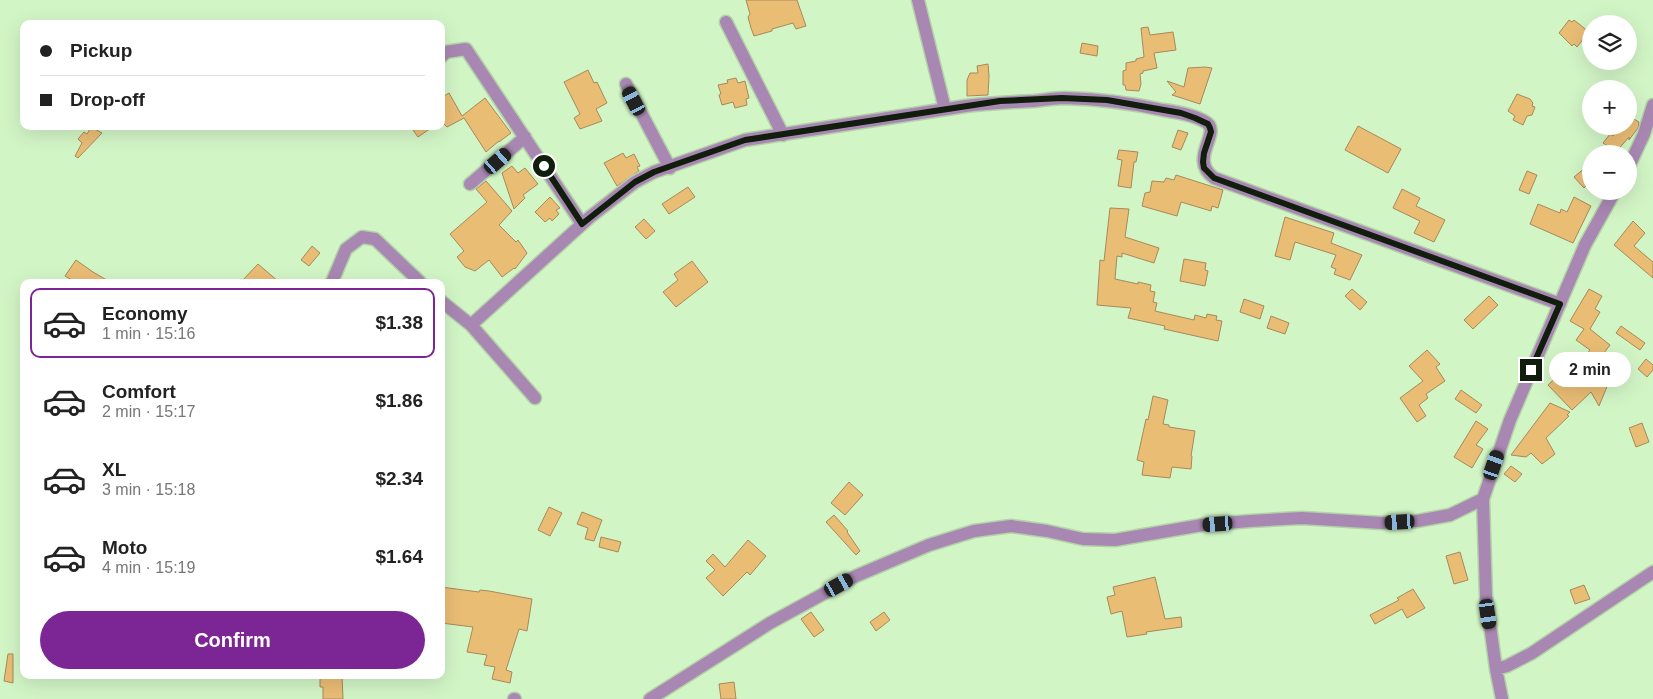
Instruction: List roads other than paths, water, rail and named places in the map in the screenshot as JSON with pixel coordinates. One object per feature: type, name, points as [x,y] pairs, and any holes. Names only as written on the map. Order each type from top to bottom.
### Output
[{"type":"street","points":[[918,0],[945,109]]},
{"type":"street","points":[[726,22],[783,135]]},
{"type":"street","points":[[445,53],[466,49],[582,224]]},
{"type":"street","points":[[626,84],[670,168]]},
{"type":"street","points":[[471,325],[582,224],[635,182],[654,172],[670,168],[745,140],[1000,101],[1062,98],[1107,100],[1181,113],[1208,124],[1211,132],[1203,162],[1204,168],[1214,178],[1560,304]]},
{"type":"street","points":[[1637,149],[1653,105]]},
{"type":"street","points":[[470,184],[525,137]]},
{"type":"street","points":[[1502,699],[1486,596],[1483,499],[1510,420],[1585,245],[1610,200]]},
{"type":"street","points":[[333,279],[346,249],[362,237],[375,239],[417,279]]},
{"type":"street","points":[[445,304],[471,325],[535,398]]},
{"type":"street","points":[[650,699],[770,623],[856,576],[929,545],[974,531],[1011,526],[1083,539],[1115,540],[1202,525],[1250,521],[1302,518],[1382,523],[1418,521],[1450,515],[1483,499]]},
{"type":"street","points":[[1496,669],[1507,666],[1532,653],[1653,572]]}]
